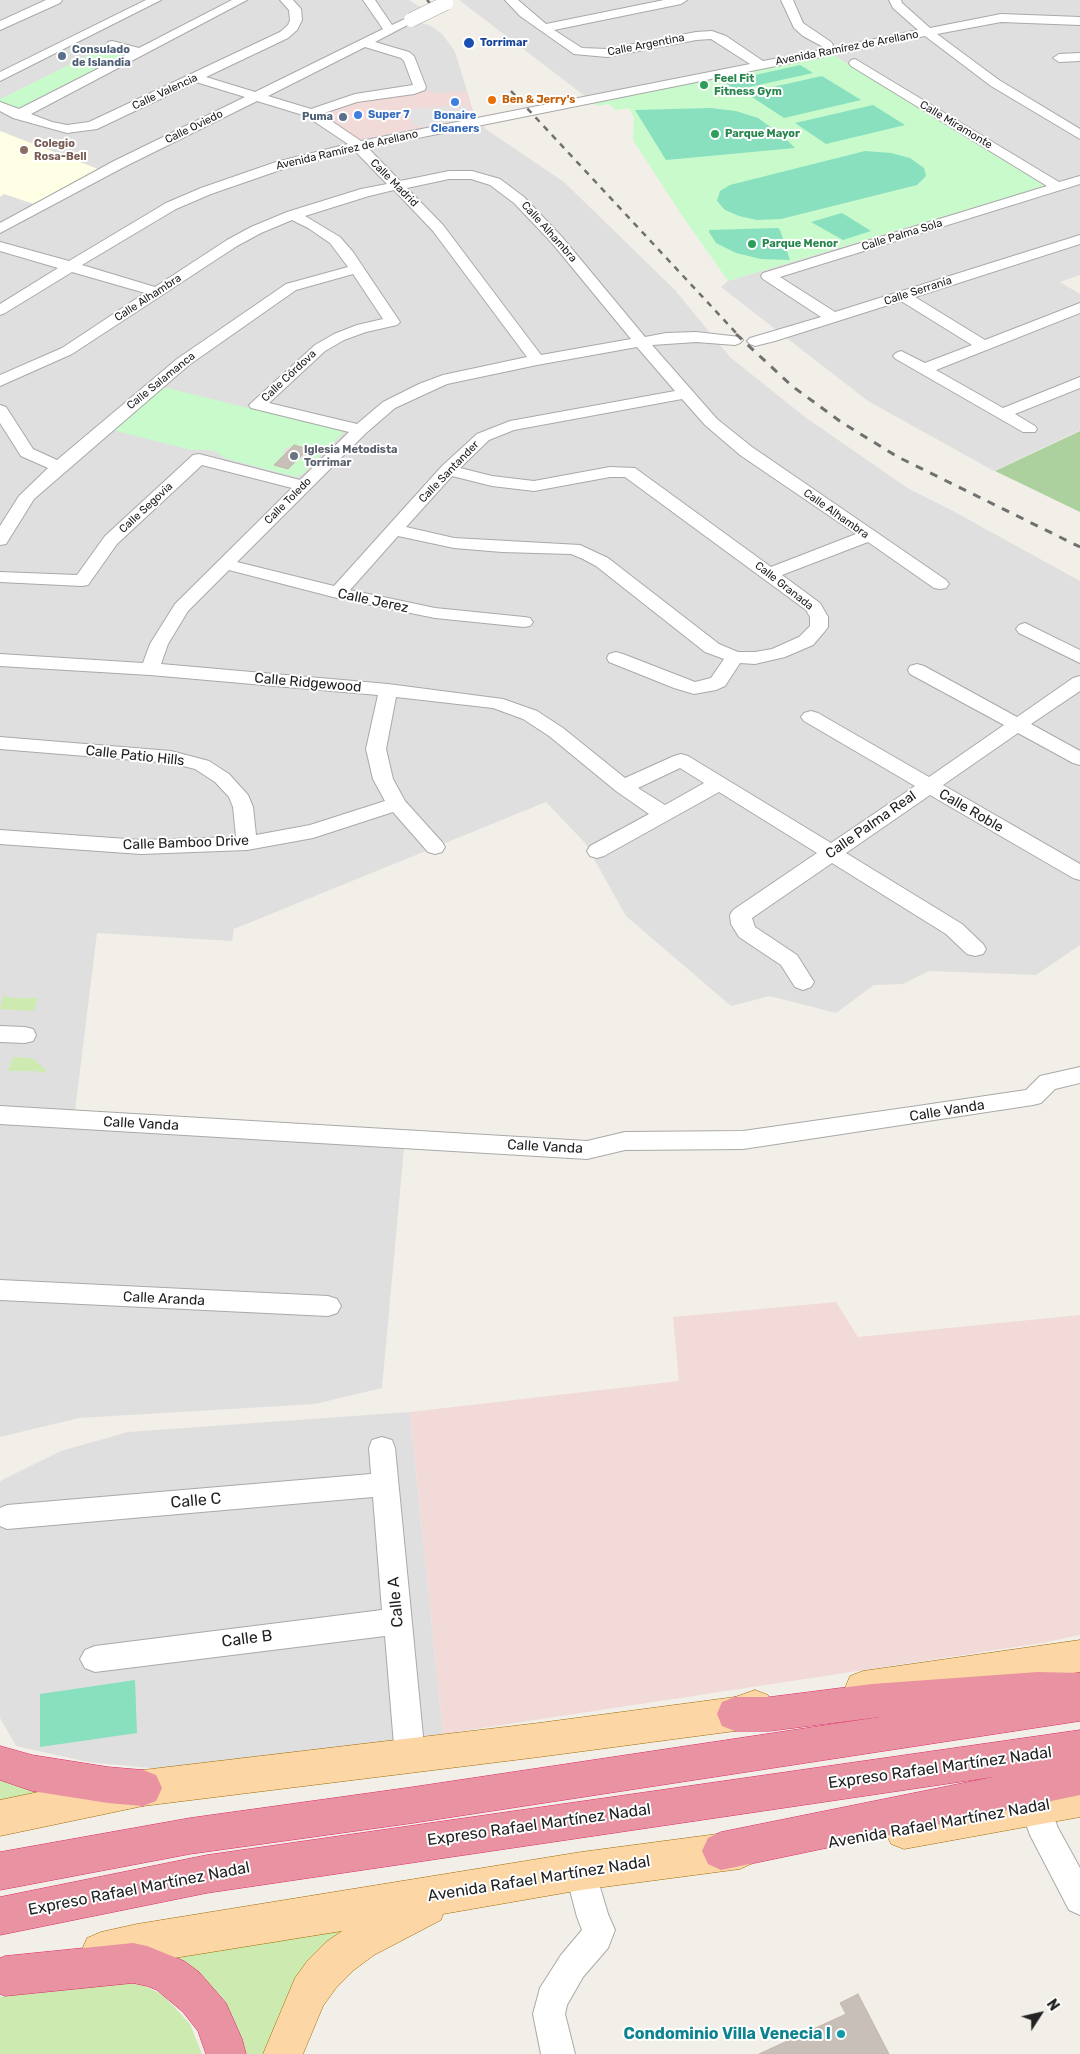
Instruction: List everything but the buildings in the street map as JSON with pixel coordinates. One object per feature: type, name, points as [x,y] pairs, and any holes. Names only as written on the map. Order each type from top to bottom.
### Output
[{"type":"highway","points":[[735,1714],[770,1714],[872,1701],[1019,1691],[1080,1690]]},
{"type":"highway","points":[[0,1871],[190,1836],[413,1805],[1080,1704]]},
{"type":"highway","name":"Expreso Rafael Martínez Nadal","points":[[0,1916],[206,1874],[1080,1747]]},
{"type":"highway","points":[[0,1762],[40,1775],[143,1788]]},
{"type":"highway","points":[[721,1851],[1080,1777]]},
{"type":"highway","points":[[2,1976],[133,1963],[147,1966],[170,1976],[185,1986],[197,1998],[212,2016],[226,2054]]},
{"type":"main road","points":[[0,1818],[143,1788],[410,1757],[735,1714],[766,1703],[1080,1656]]},
{"type":"main road","name":"Avenida Rafael Martínez Nadal","points":[[2,1976],[137,1944],[581,1871],[721,1851],[832,1844],[1080,1799]]},
{"type":"main road","points":[[283,2054],[309,1992],[322,1974],[340,1956],[360,1941],[399,1919],[450,1894]]},
{"type":"street","points":[[0,26],[56,0]]},
{"type":"street","points":[[0,77],[155,0]]},
{"type":"street","points":[[18,115],[241,0]]},
{"type":"street","name":"Calle Valencia","points":[[0,106],[18,115],[57,127],[92,126],[274,41],[288,31],[296,20],[295,9],[286,0]]},
{"type":"street","points":[[369,0],[390,30]]},
{"type":"street","points":[[544,28],[681,0]]},
{"type":"street","points":[[787,0],[798,25],[827,45]]},
{"type":"street","points":[[895,0],[896,5],[927,32],[995,83],[1080,135]]},
{"type":"street","name":"Calle Argentina","points":[[515,1],[524,14],[578,50],[595,54],[696,36],[712,36],[722,39],[761,66]]},
{"type":"street","name":"Calle Oviedo","points":[[0,229],[119,164],[449,2]]},
{"type":"street","name":"Avenida Ramírez de Arellano","points":[[0,310],[144,221],[206,190],[281,165],[358,146],[1001,18],[1080,21]]},
{"type":"street","points":[[55,36],[72,41]]},
{"type":"street","points":[[311,114],[355,98],[420,88],[410,60],[405,55],[364,43]]},
{"type":"street","points":[[112,45],[140,52]]},
{"type":"street","points":[[1060,58],[1080,57]]},
{"type":"street","name":"Calle Miramonte","points":[[855,63],[1058,187]]},
{"type":"street","name":"Calle Madrid","points":[[197,78],[257,95],[311,114],[338,130],[358,146],[438,228],[537,360]]},
{"type":"street","name":"Calle Alhambra","points":[[0,381],[67,351],[232,243],[256,230],[292,215],[340,199],[458,174],[472,175],[496,182],[520,200],[557,240],[684,394],[711,422],[746,451],[940,584]]},
{"type":"street","name":"Calle Palma Sola","points":[[834,318],[768,276],[1080,180]]},
{"type":"street","name":"Calle Córdova","points":[[292,215],[313,225],[335,240],[392,322],[362,328],[339,337],[320,348],[257,405],[360,430]]},
{"type":"street","name":"Calle Serranía","points":[[755,341],[834,318],[1080,239]]},
{"type":"street","points":[[0,246],[158,292]]},
{"type":"street","name":"Calle Salamanca","points":[[2,533],[27,496],[184,362],[276,295],[311,280],[356,269]]},
{"type":"street","points":[[903,296],[983,345]]},
{"type":"street","points":[[924,368],[1080,308]]},
{"type":"street","name":"Calle Toledo","points":[[150,669],[159,644],[175,616],[224,564],[360,430],[388,405],[425,386],[461,376],[537,360],[640,342],[682,337],[735,340]]},
{"type":"street","points":[[900,356],[1028,429]]},
{"type":"street","points":[[1002,414],[1080,382]]},
{"type":"street","name":"Calle Santander","points":[[337,593],[448,470],[476,443],[496,431],[510,426],[684,394]]},
{"type":"street","points":[[0,410],[27,452],[59,467]]},
{"type":"street","name":"Calle Segovia","points":[[0,577],[82,582],[111,540],[199,459],[303,486]]},
{"type":"street","name":"Calle Granada","points":[[395,530],[454,543],[482,546],[574,549],[602,562],[712,648],[736,657],[755,658],[778,653],[806,641],[819,627],[819,617],[814,607],[629,472],[610,472],[534,486],[509,484],[448,470]]},
{"type":"street","points":[[770,574],[868,536]]},
{"type":"street","name":"Calle Jerez","points":[[224,564],[337,593],[435,613],[524,622]]},
{"type":"street","points":[[1025,629],[1080,657]]},
{"type":"street","points":[[616,658],[694,688],[709,686],[718,682],[736,657]]},
{"type":"street","name":"Calle Ridgewood","points":[[0,660],[150,669],[388,690],[496,703],[530,716],[556,732],[623,787],[664,814]]},
{"type":"street","points":[[917,670],[1080,759]]},
{"type":"street","name":"Calle Palma Real","points":[[803,982],[788,960],[747,932],[742,924],[741,915],[1080,682]]},
{"type":"street","points":[[388,690],[376,749],[383,779],[397,804],[435,847]]},
{"type":"street","name":"Calle Roble","points":[[811,717],[1080,873]]},
{"type":"street","name":"Calle Patio Hills","points":[[0,743],[171,757],[202,765],[222,778],[238,795],[243,807],[247,843]]},
{"type":"street","points":[[623,787],[681,760],[954,928],[975,949]]},
{"type":"street","points":[[597,851],[718,784]]},
{"type":"street","name":"Calle Bamboo Drive","points":[[0,837],[141,847],[247,843],[313,830],[397,804]]},
{"type":"street","points":[[0,1034],[25,1035]]},
{"type":"street","name":"Calle Vanda","points":[[0,1115],[587,1150],[625,1141],[743,1140],[911,1116],[1033,1097],[1048,1082],[1080,1074]]},
{"type":"street","name":"Calle Aranda","points":[[0,1290],[328,1306]]},
{"type":"street","name":"Calle A","points":[[382,1448],[410,1757]]},
{"type":"street","name":"Calle C","points":[[7,1517],[385,1484]]},
{"type":"street","name":"Calle B","points":[[95,1658],[398,1621]]},
{"type":"street","points":[[1035,1807],[1044,1835],[1080,1899]]},
{"type":"street","points":[[558,2054],[549,2014],[552,2000],[591,1930],[581,1871]]},
{"type":"shaded area","points":[[0,0],[409,0],[422,8],[401,19],[414,24],[418,22],[429,25],[441,33],[449,43],[455,52],[475,117],[487,130],[564,182],[675,290],[730,357],[805,417],[909,489],[1080,581],[1080,945],[1036,975],[929,971],[903,984],[874,985],[836,1013],[770,996],[731,1006],[626,916],[585,843],[546,802],[234,929],[232,941],[97,933],[75,1111],[0,1106]]},
{"type":"shaded area","points":[[459,0],[1080,0],[1080,275],[1060,282],[1080,294],[1080,430],[994,471],[868,401],[721,287],[728,281],[1044,186],[833,55],[594,103]]},
{"type":"shaded area","points":[[430,91],[431,93],[466,91],[475,117],[358,140],[320,114],[342,104],[392,94]]},
{"type":"shaded area","points":[[466,105],[471,116],[423,127],[413,125],[408,113],[412,109]]},
{"type":"shaded area","name":"Colegio Rosa-Bell","points":[[0,131],[98,169],[34,204],[4,194],[0,197]]},
{"type":"shaded area","points":[[0,1122],[404,1148],[382,1388],[315,1404],[79,1418],[0,1437]]},
{"type":"shaded area","points":[[836,1302],[858,1337],[1080,1315],[1080,1635],[1042,1643],[443,1734],[410,1412],[679,1381],[673,1317]]},
{"type":"shaded area","points":[[410,1412],[443,1734],[161,1769],[88,1762],[16,1746],[0,1718],[0,1482],[2,1480],[61,1451],[128,1432]]},
{"type":"green space","points":[[107,46],[132,53],[20,110],[0,103],[0,99]]},
{"type":"green space","points":[[833,55],[1045,186],[728,281],[681,214],[633,140],[634,118],[629,108],[616,110],[608,104],[597,106],[594,103]]},
{"type":"green space","points":[[800,65],[813,73],[736,90],[724,82]]},
{"type":"green space","points":[[822,76],[861,100],[784,118],[746,93]]},
{"type":"green space","points":[[873,105],[905,125],[826,144],[795,123]]},
{"type":"green space","name":"Parque Mayor","points":[[710,108],[736,111],[758,118],[784,137],[795,148],[666,160],[635,110]]},
{"type":"green space","points":[[865,151],[891,153],[910,158],[924,168],[926,176],[917,185],[781,219],[757,220],[739,216],[725,210],[717,201],[720,191],[730,185]]},
{"type":"green space","points":[[842,213],[871,231],[843,240],[811,222]]},
{"type":"green space","name":"Parque Menor","points":[[778,228],[790,260],[761,259],[736,253],[716,243],[709,232],[709,230]]},
{"type":"green space","points":[[163,387],[342,431],[343,433],[304,473],[296,477],[224,458],[215,451],[191,450],[112,430]],"holes":[[[294,445],[308,449],[303,454],[306,455],[303,459],[299,458],[288,469],[274,465],[286,454],[282,452],[288,447],[292,448]]]},
{"type":"green space","points":[[1080,431],[1080,512],[995,471]]},
{"type":"green space","points":[[3,996],[38,998],[34,1011],[0,1009]]},
{"type":"green space","points":[[13,1057],[32,1058],[46,1070],[44,1073],[8,1071]]},
{"type":"green space","points":[[135,1680],[137,1733],[40,1747],[40,1694]]},
{"type":"green space","points":[[0,1773],[59,1795],[0,1804]]},
{"type":"green space","points":[[362,1917],[269,2054],[235,2054],[144,1953]]},
{"type":"green space","points":[[110,1975],[133,1980],[163,1995],[190,2024],[202,2054],[0,2054],[0,1997]]},
{"type":"railway","points":[[427,0],[442,16]]},
{"type":"railway","points":[[511,91],[738,335]]},
{"type":"railway","points":[[736,334],[792,386],[841,422],[898,457],[1080,547]]},
{"type":"place","name":"Torrimar","points":[[469,43]]},
{"type":"place","name":"Consulado de Islandia","points":[[62,56]]},
{"type":"place","name":"Feel Fit Fitness Gym","points":[[704,85]]},
{"type":"place","name":"Ben & Jerry's","points":[[492,100]]},
{"type":"place","name":"Bonaire Cleaners","points":[[455,102]]},
{"type":"place","name":"Super 7","points":[[358,115]]},
{"type":"place","name":"Puma","points":[[343,117]]},
{"type":"place","name":"Parque Mayor","points":[[715,134]]},
{"type":"place","name":"Colegio Rosa-Bell","points":[[24,150]]},
{"type":"place","name":"Parque Menor","points":[[752,244]]},
{"type":"place","name":"Iglesia Metodista Torrimar","points":[[294,456]]},
{"type":"place","name":"Condominio Villa Venecia I","points":[[841,2034]]}]
